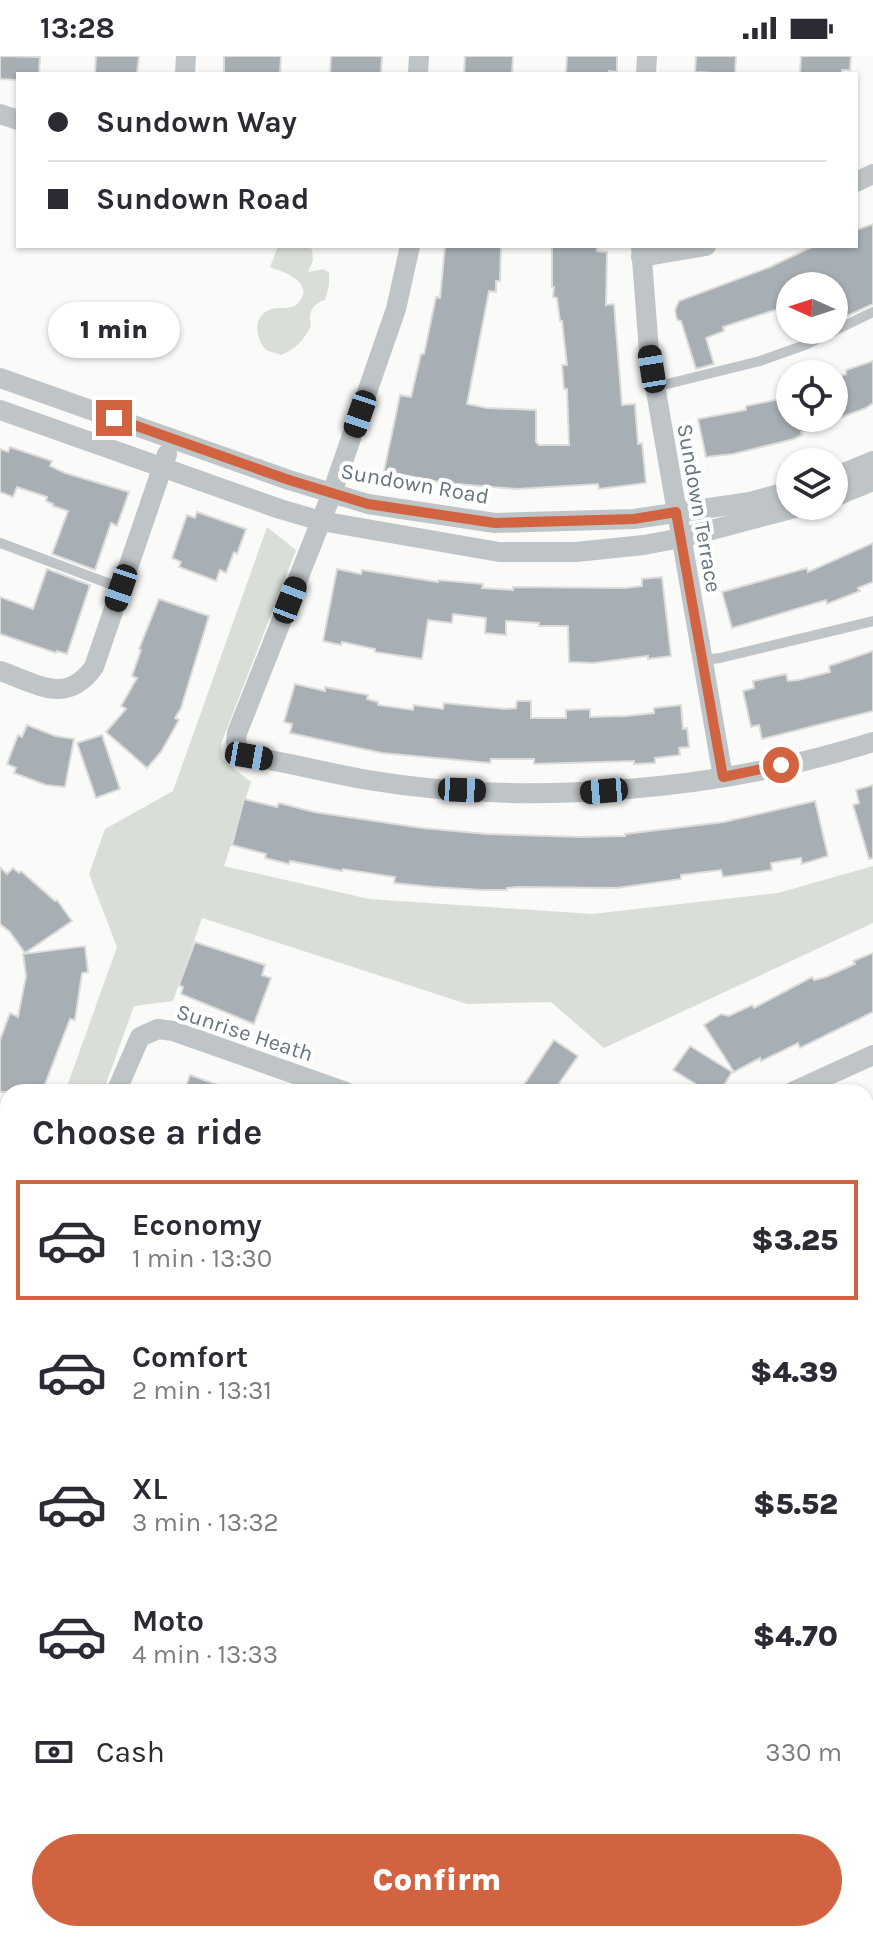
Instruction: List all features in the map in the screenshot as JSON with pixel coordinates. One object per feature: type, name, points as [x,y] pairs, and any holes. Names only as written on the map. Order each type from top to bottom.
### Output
[{"type":"street","points":[[410,248],[396,309],[332,493],[237,733],[237,747],[244,754],[369,780],[462,790],[574,793],[723,777],[873,742]]},
{"type":"street","points":[[641,252],[684,248]]},
{"type":"street","name":"Sundown Terrace","points":[[641,252],[655,387],[723,777]]},
{"type":"street","name":"Sundown Road","points":[[0,378],[289,480],[368,504],[495,523],[634,519],[750,502],[776,495]]},
{"type":"street","points":[[0,410],[321,521],[499,552],[576,552],[681,538],[776,513]]},
{"type":"street","points":[[0,671],[54,690],[74,688],[84,681],[94,667],[164,466],[170,438]]},
{"type":"street","points":[[848,471],[873,461]]},
{"type":"street","points":[[848,491],[873,481]]},
{"type":"street","name":"Sunrise Heath","points":[[119,1084],[140,1037],[158,1029],[173,1031],[323,1084]]},
{"type":"street","points":[[810,1084],[873,1055]]},
{"type":"lane","points":[[655,387],[760,361],[805,345],[873,312]]},
{"type":"lane","points":[[0,543],[121,588]]},
{"type":"lane","points":[[702,660],[873,621]]},
{"type":"shaded area","points":[[277,248],[310,248],[313,261],[308,272],[324,269],[329,273],[325,300],[312,310],[311,326],[295,347],[281,355],[266,350],[262,345],[258,321],[274,308],[296,305],[303,287],[294,278],[270,267]]},
{"type":"shaded area","points":[[267,527],[296,550],[221,744],[222,759],[251,782],[224,866],[369,899],[592,914],[778,893],[873,866],[873,923],[604,1048],[551,1002],[467,1004],[202,918],[173,1001],[134,1006],[106,1084],[68,1084],[117,947],[89,874],[105,829],[173,791]]},
{"type":"building","points":[[0,56],[40,57],[39,72],[16,72],[16,80],[0,79]]},
{"type":"building","points":[[96,56],[139,56],[137,72],[95,72]]},
{"type":"building","points":[[224,56],[281,56],[280,72],[224,72]]},
{"type":"building","points":[[331,56],[382,56],[381,72],[330,72]]},
{"type":"building","points":[[465,56],[513,56],[512,72],[464,72]]},
{"type":"building","points":[[567,56],[617,56],[617,72],[566,72]]},
{"type":"building","points":[[696,56],[736,56],[735,72],[695,72]]},
{"type":"building","points":[[801,56],[851,56],[850,70],[800,72]]},
{"type":"building","points":[[873,224],[873,304],[848,316],[848,272],[776,272],[776,310],[723,327],[724,331],[706,338],[714,364],[696,369],[681,321],[677,320],[675,310],[679,301],[770,267],[810,248],[858,248],[858,229]]},
{"type":"building","points":[[445,248],[501,248],[500,281],[496,281],[496,292],[489,291],[467,404],[536,410],[536,442],[539,445],[569,445],[567,389],[564,389],[562,365],[567,365],[562,321],[557,298],[553,297],[552,248],[597,248],[597,251],[607,252],[606,305],[614,304],[622,405],[635,404],[638,444],[642,443],[646,483],[599,489],[598,484],[517,489],[444,483],[384,471],[400,395],[411,397],[436,297],[440,298]]},
{"type":"building","points":[[873,361],[873,403],[848,415],[848,369]]},
{"type":"building","points":[[776,400],[776,432],[801,432],[802,435],[733,454],[706,457],[698,419],[746,410],[746,406]]},
{"type":"building","points":[[10,447],[52,461],[50,466],[65,473],[129,492],[117,526],[111,523],[95,570],[52,554],[68,511],[53,506],[46,501],[47,497],[17,487],[13,497],[0,492],[0,449],[8,452]]},
{"type":"building","points":[[197,512],[246,529],[237,554],[234,552],[226,573],[220,570],[216,581],[179,567],[181,562],[172,558],[187,515],[195,518]]},
{"type":"building","points":[[873,543],[873,582],[858,588],[860,591],[827,604],[826,600],[732,628],[722,592],[807,568],[808,572]]},
{"type":"building","points":[[47,569],[90,585],[67,654],[0,634],[0,597],[33,609]]},
{"type":"building","points":[[337,569],[438,582],[483,584],[482,588],[513,590],[513,587],[625,588],[642,586],[642,579],[662,577],[671,656],[594,663],[569,662],[568,626],[506,621],[506,635],[485,633],[486,618],[453,614],[452,623],[428,620],[422,659],[375,652],[375,649],[342,642],[341,645],[323,641]]},
{"type":"building","points":[[159,599],[209,616],[181,708],[175,718],[179,720],[161,752],[147,768],[106,732],[126,709],[121,706],[137,678],[132,676],[139,649]]},
{"type":"building","points":[[873,651],[873,711],[762,739],[759,725],[751,727],[743,691],[754,688],[753,681],[786,674],[788,681],[798,680],[830,672],[829,666]]},
{"type":"building","points":[[295,684],[325,691],[325,687],[368,695],[367,699],[378,702],[378,705],[413,710],[414,705],[443,709],[444,703],[506,709],[516,708],[517,701],[531,701],[531,718],[566,718],[566,710],[590,709],[590,717],[626,716],[654,713],[654,708],[681,705],[683,729],[687,728],[689,747],[679,748],[680,755],[655,758],[655,763],[634,764],[634,761],[534,764],[534,759],[491,759],[490,763],[382,753],[290,733],[292,724],[284,722]]},
{"type":"building","points":[[27,725],[55,736],[74,739],[65,787],[46,785],[14,773],[16,768],[7,764],[18,735],[22,737]]},
{"type":"building","points":[[102,735],[120,789],[96,798],[77,743]]},
{"type":"building","points":[[873,785],[873,858],[869,859],[853,805],[859,803],[856,790]]},
{"type":"building","points":[[244,799],[277,807],[279,803],[314,812],[422,828],[582,837],[625,836],[724,822],[815,801],[828,856],[802,864],[801,858],[771,863],[772,870],[723,877],[721,870],[617,888],[517,887],[483,890],[433,887],[394,883],[395,877],[290,861],[289,864],[232,845]]},
{"type":"building","points":[[0,867],[7,874],[13,868],[19,873],[21,871],[57,900],[72,921],[25,953],[0,924]]},
{"type":"building","points":[[195,942],[265,965],[262,975],[271,978],[254,1024],[181,994],[183,987],[179,985]]},
{"type":"building","points":[[85,946],[88,972],[82,973],[75,1020],[70,1019],[45,1084],[0,1084],[0,1040],[10,1013],[18,1017],[26,976],[23,954]]},
{"type":"building","points":[[873,953],[873,1012],[800,1048],[798,1043],[734,1072],[704,1025],[721,1014],[729,1016],[752,1005],[754,1008],[812,977],[814,980],[826,977]]},
{"type":"building","points":[[554,1040],[578,1056],[559,1084],[524,1084]]},
{"type":"building","points":[[690,1046],[732,1072],[725,1084],[696,1084],[673,1070]]},
{"type":"building","points":[[190,1075],[215,1084],[187,1084]]},
{"type":"route","points":[[114,418],[289,480],[368,504],[495,523],[634,519],[676,512],[723,777],[781,765]]}]
